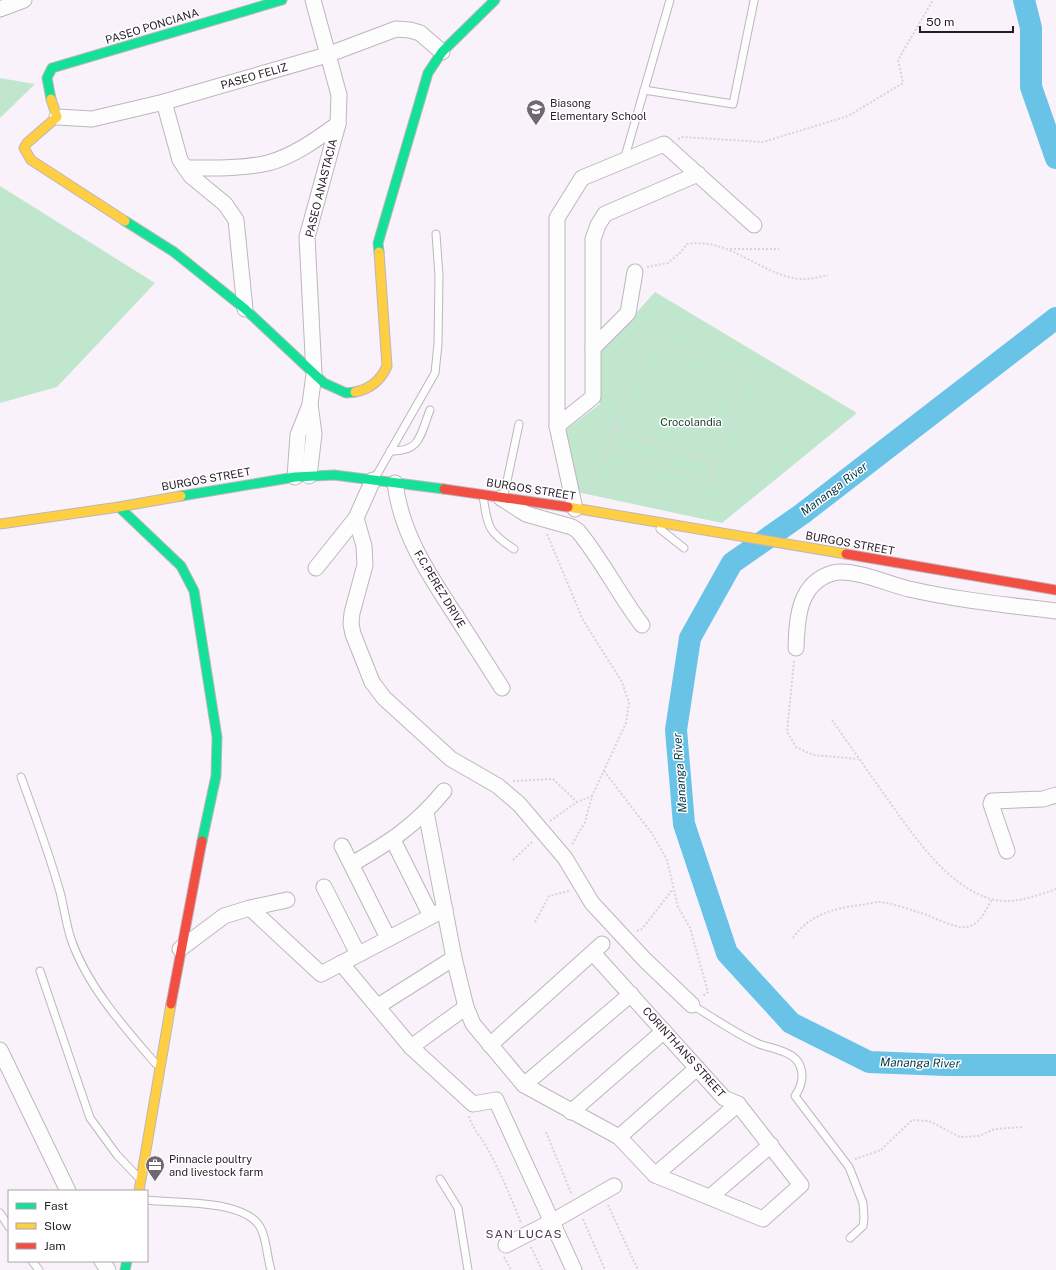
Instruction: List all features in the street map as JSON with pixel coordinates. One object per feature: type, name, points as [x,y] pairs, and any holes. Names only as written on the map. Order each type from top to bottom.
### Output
[{"type":"street","points":[[0,9],[24,0]]},
{"type":"street","name":"PASEO PONCIANA","points":[[57,117],[46,79],[52,68],[282,0]]},
{"type":"street","name":"PASEO ANASTACIA","points":[[302,476],[298,435],[310,404],[314,374],[307,237],[338,124],[339,95],[313,0]]},
{"type":"street","points":[[57,117],[27,143],[24,148],[31,160],[174,252],[245,309],[314,374],[337,390],[346,393],[357,392],[376,383],[387,366],[378,243],[428,74],[442,52],[486,3]]},
{"type":"street","name":"PASEO FELIZ","points":[[57,117],[92,119],[164,102],[327,55],[396,30],[410,30],[420,33],[442,52]]},
{"type":"street","points":[[164,102],[180,160],[191,176],[225,204],[236,220],[245,309]]},
{"type":"street","points":[[185,168],[226,169],[269,162],[309,145],[338,124]]},
{"type":"street","points":[[575,509],[557,426],[556,218],[582,178],[664,144],[754,225]]},
{"type":"street","points":[[557,426],[593,396],[593,239],[598,225],[605,214],[698,174]]},
{"type":"street","points":[[593,348],[628,312],[635,272]]},
{"type":"street","name":"BURGOS STREET","points":[[0,524],[119,506],[251,483],[302,476],[334,475],[482,494],[649,520],[1056,590]]},
{"type":"street","points":[[316,568],[356,518],[373,480]]},
{"type":"street","name":"F.C.PEREZ DRIVE","points":[[395,483],[397,498],[405,528],[429,574],[502,688]]},
{"type":"street","points":[[501,497],[516,510],[572,527],[578,531],[607,570],[628,607],[642,625]]},
{"type":"street","points":[[119,506],[181,566],[194,591],[217,737],[216,776],[180,949],[139,1190]]},
{"type":"street","points":[[356,518],[364,546],[365,565],[352,613],[351,624],[366,672],[372,682],[384,698],[451,759],[498,786],[519,804],[565,858],[592,904],[625,936],[645,960],[692,1006]]},
{"type":"street","points":[[796,648],[797,617],[804,597],[815,583],[832,574],[845,572],[909,589],[1056,611]]},
{"type":"street","points":[[352,864],[393,840],[426,812],[444,791]]},
{"type":"street","points":[[1007,851],[991,804],[992,801],[1043,799],[1056,795]]},
{"type":"street","points":[[426,812],[454,958],[466,1007],[473,1024],[524,1085],[619,1137],[655,1175],[710,1198],[771,1145]]},
{"type":"street","points":[[393,840],[431,916]]},
{"type":"street","points":[[342,846],[388,938]]},
{"type":"street","points":[[324,887],[358,954]]},
{"type":"street","points":[[180,949],[224,916],[250,908],[287,900]]},
{"type":"street","points":[[250,908],[321,974],[445,908]]},
{"type":"street","name":"CORINTHANS STREET","points":[[490,1045],[598,949],[630,994],[724,1098],[738,1104],[801,1185],[763,1219],[710,1198]]},
{"type":"street","points":[[378,1006],[454,958]]},
{"type":"street","points":[[341,963],[411,1047],[475,1104],[493,1099],[496,1100],[553,1221],[574,1270]]},
{"type":"street","points":[[524,1085],[630,994]]},
{"type":"street","points":[[411,1047],[466,1007]]},
{"type":"street","points":[[571,1112],[664,1031]]},
{"type":"street","points":[[0,1050],[5,1071],[67,1190]]},
{"type":"street","points":[[619,1137],[697,1068]]},
{"type":"street","points":[[655,1175],[738,1104]]},
{"type":"street","points":[[506,1244],[553,1221],[608,1189]]},
{"type":"lane","points":[[624,160],[670,0]]},
{"type":"lane","points":[[644,90],[733,104],[754,1]]},
{"type":"lane","points":[[373,480],[435,373],[438,337],[439,276],[436,234]]},
{"type":"lane","points":[[390,451],[404,452],[416,443],[430,410]]},
{"type":"lane","points":[[501,497],[519,424]]},
{"type":"lane","points":[[482,494],[488,526],[492,533],[514,549]]},
{"type":"lane","points":[[649,520],[684,548]]},
{"type":"lane","points":[[21,777],[48,851],[64,907],[71,939],[85,969],[119,1019],[160,1068]]},
{"type":"lane","points":[[40,971],[90,1118],[117,1155],[141,1180]]},
{"type":"lane","points":[[692,1006],[748,1039],[786,1053],[798,1061],[802,1076],[802,1085],[796,1096],[849,1167],[863,1203],[863,1226],[850,1238]]},
{"type":"lane","points":[[440,1179],[458,1208],[468,1270]]},
{"type":"lane","points":[[148,1200],[192,1202],[233,1208],[252,1219],[262,1229],[271,1270]]},
{"type":"lane","points":[[0,1213],[8,1225]]},
{"type":"lane","points":[[33,1262],[39,1270]]},
{"type":"path","points":[[664,144],[683,137],[763,142],[848,116],[903,83],[898,60],[933,0]]},
{"type":"path","points":[[635,272],[651,265],[668,262],[681,252],[687,244],[699,242],[729,249],[781,274],[800,279],[828,275]]},
{"type":"path","points":[[729,249],[779,249]]},
{"type":"path","points":[[587,495],[606,445],[613,427],[648,341],[747,374],[708,484],[606,445]]},
{"type":"path","points":[[613,427],[715,464]]},
{"type":"path","points":[[541,518],[583,620],[622,682],[628,699],[626,723],[592,796],[585,822],[565,858]]},
{"type":"path","points":[[796,648],[787,732],[796,747],[813,755],[858,759]]},
{"type":"path","points":[[832,720],[858,759],[912,832],[939,863],[959,882],[992,900],[1017,900],[1056,889]]},
{"type":"path","points":[[604,771],[653,836],[667,860],[678,907],[690,928],[708,992],[692,1006]]},
{"type":"path","points":[[498,786],[514,781],[553,779],[577,802]]},
{"type":"path","points":[[535,922],[549,896],[569,891],[577,880]]},
{"type":"path","points":[[625,936],[642,929],[673,888]]},
{"type":"path","points":[[793,938],[800,928],[818,915],[847,906],[879,902],[920,913],[960,928],[968,927],[977,922],[992,900]]},
{"type":"path","points":[[465,1095],[471,1123],[486,1146],[504,1184],[509,1190],[526,1235],[542,1270]]},
{"type":"path","points":[[849,1167],[854,1159],[881,1150],[900,1129],[912,1120],[929,1121],[960,1137],[979,1136],[995,1129],[1022,1127]]},
{"type":"path","points":[[608,1189],[638,1270]]},
{"type":"green space","points":[[0,78],[35,84],[0,118]]},
{"type":"green space","points":[[0,186],[155,283],[57,387],[0,403]]},
{"type":"green space","name":"Crocolandia","points":[[655,292],[857,413],[722,523],[577,492],[564,431],[600,404],[597,356]]},
{"type":"waterway","name":"Mananga River","points":[[1024,0],[1031,28],[1031,87],[1056,158]]},
{"type":"waterway","name":"Mananga River","points":[[1056,318],[802,514],[732,563],[690,638],[676,730],[684,824],[727,953],[791,1023],[869,1062],[946,1065],[1056,1065]]},
{"type":"traffic: fast","points":[[51,99],[47,78],[52,68],[282,0]]},
{"type":"traffic: fast","points":[[379,252],[378,243],[428,73],[442,52],[495,0]]},
{"type":"traffic: fast","points":[[125,221],[174,252],[245,309],[324,383],[346,393],[355,392]]},
{"type":"traffic: fast","points":[[181,496],[295,477],[334,475],[444,489]]},
{"type":"traffic: fast","points":[[119,507],[181,566],[194,591],[217,737],[216,776],[202,841]]},
{"type":"traffic: fast","points":[[125,1270],[127,1262]]},
{"type":"traffic: slow","points":[[51,99],[57,117],[27,143],[24,148],[31,160],[125,221]]},
{"type":"traffic: slow","points":[[355,392],[365,389],[378,380],[382,376],[387,366],[379,252]]},
{"type":"traffic: slow","points":[[0,524],[119,507],[181,496]]},
{"type":"traffic: slow","points":[[568,507],[846,554]]},
{"type":"traffic: slow","points":[[139,1190],[171,1004]]},
{"type":"traffic: jam","points":[[444,489],[568,507]]},
{"type":"traffic: jam","points":[[846,554],[1056,590]]},
{"type":"traffic: jam","points":[[171,1004],[202,841]]},
{"type":"place","name":"Biasong Elementary School","points":[[536,126]]},
{"type":"place","name":"Pinnacle poultry and livestock farm","points":[[155,1182]]},
{"type":"district","name":"SAN LUCAS","points":[[524,1234]]}]
